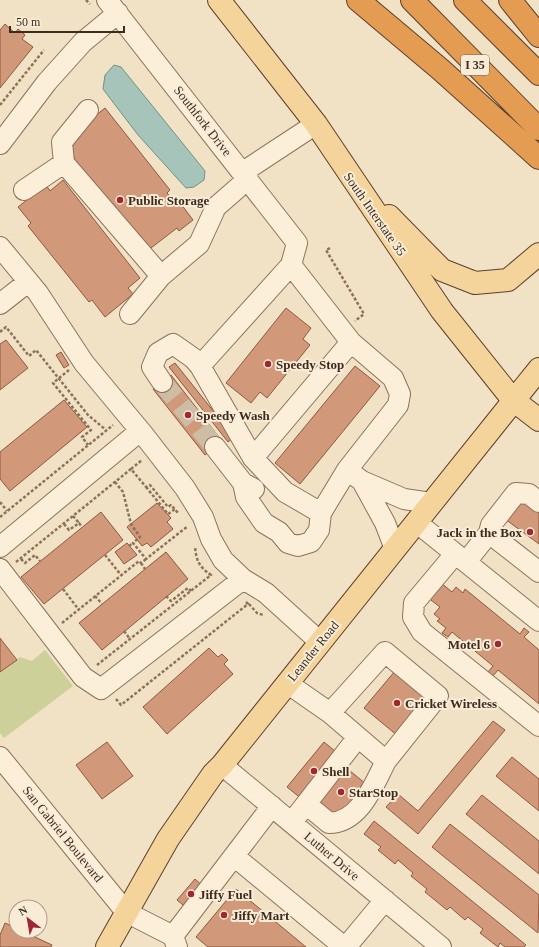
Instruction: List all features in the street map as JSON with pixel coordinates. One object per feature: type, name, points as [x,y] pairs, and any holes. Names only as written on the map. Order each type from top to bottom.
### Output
[{"type":"highway","points":[[358,0],[539,158]]},
{"type":"highway","name":"I 35","points":[[412,0],[539,129]]},
{"type":"highway","points":[[465,0],[539,74]]},
{"type":"highway","points":[[510,0],[539,36]]},
{"type":"main road","name":"South Interstate 35","points":[[219,0],[316,124],[344,169],[442,311],[513,400],[539,420]]},
{"type":"main road","points":[[344,169],[442,270],[475,283],[508,280],[539,254]]},
{"type":"main road","name":"Leander Road","points":[[106,947],[168,839],[213,774],[222,765],[539,369]]},
{"type":"street","points":[[0,144],[47,82],[112,7]]},
{"type":"street","name":"Southfork Drive","points":[[112,7],[297,243],[291,265]]},
{"type":"street","points":[[88,110],[62,142],[64,162],[161,276]]},
{"type":"street","points":[[130,314],[161,276],[199,244],[216,207],[245,175],[316,124]]},
{"type":"street","points":[[24,190],[64,162]]},
{"type":"street","points":[[0,247],[28,282],[84,363],[140,430],[185,488],[203,517],[211,539],[223,560],[243,579],[266,593],[320,642]]},
{"type":"street","points":[[200,366],[291,265],[347,336],[393,378],[400,394],[398,405],[355,475],[321,513],[319,530],[311,542],[298,546],[288,543],[279,532],[264,523],[246,497],[243,483],[215,447]]},
{"type":"street","points":[[0,304],[28,282]]},
{"type":"street","points":[[253,458],[347,336]]},
{"type":"street","points":[[162,382],[152,367],[158,353],[173,344],[193,358],[200,366],[253,458],[284,492],[321,513]]},
{"type":"street","points":[[0,547],[140,430]]},
{"type":"street","points":[[355,475],[404,499],[431,503]]},
{"type":"street","points":[[355,475],[385,524],[395,549]]},
{"type":"street","points":[[539,502],[529,494],[516,493],[491,525],[489,532],[414,603],[413,617],[416,625],[422,632],[539,726]]},
{"type":"street","points":[[416,522],[539,621]]},
{"type":"street","points":[[489,532],[539,572]]},
{"type":"street","points":[[7,566],[50,634],[83,677],[101,690],[243,579]]},
{"type":"street","points":[[306,804],[329,823],[342,821],[354,814],[370,793],[386,760],[438,696],[385,652],[330,713]]},
{"type":"street","points":[[287,683],[330,713],[386,760]]},
{"type":"street","points":[[292,822],[358,737]]},
{"type":"street","name":"San Gabriel Boulevard","points":[[0,757],[126,912]]},
{"type":"street","name":"Luther Drive","points":[[222,765],[441,947]]},
{"type":"street","points":[[126,912],[175,942],[234,856],[272,806]]},
{"type":"street","points":[[234,856],[345,947],[385,900]]},
{"type":"path","points":[[0,105],[44,50]]},
{"type":"path","points":[[330,248],[326,250],[364,314],[347,336]]},
{"type":"path","points":[[0,332],[6,327],[29,356],[36,350],[58,379],[106,430]]},
{"type":"path","points":[[72,368],[53,383],[91,430],[82,437],[88,445]]},
{"type":"path","points":[[74,409],[80,404]]},
{"type":"path","points":[[0,516],[116,422]]},
{"type":"path","points":[[7,566],[21,559],[131,469],[168,514],[175,509]]},
{"type":"path","points":[[115,482],[123,492],[131,524],[140,537],[129,546]]},
{"type":"path","points":[[146,487],[150,484],[168,507],[171,505],[175,509],[188,525],[191,533]]},
{"type":"path","points":[[0,502],[7,511]]},
{"type":"path","points":[[73,516],[82,527]]},
{"type":"path","points":[[64,524],[69,530],[79,523]]},
{"type":"path","points":[[141,564],[188,525]]},
{"type":"path","points":[[94,667],[211,575],[203,569],[196,560],[194,540]]},
{"type":"path","points":[[133,543],[146,559]]},
{"type":"path","points":[[32,550],[40,561]]},
{"type":"path","points":[[21,559],[24,563],[35,555]]},
{"type":"path","points":[[105,555],[121,575]]},
{"type":"path","points":[[50,634],[139,561],[145,569]]},
{"type":"path","points":[[166,596],[171,601],[188,588],[191,591]]},
{"type":"path","points":[[63,589],[79,610]]},
{"type":"path","points":[[95,596],[102,604]]},
{"type":"path","points":[[113,699],[114,697],[121,705],[248,604],[244,599]]},
{"type":"path","points":[[124,632],[130,639]]},
{"type":"green space","points":[[45,650],[73,686],[4,738],[0,733],[0,672],[20,657],[32,661]]},
{"type":"water","points":[[114,65],[121,67],[205,171],[204,180],[194,187],[186,188],[138,135],[103,89],[105,75]]},
{"type":"building","points":[[5,24],[15,33],[18,29],[25,35],[22,39],[33,47],[0,88],[0,30]]},
{"type":"building","points":[[105,108],[170,190],[167,193],[178,206],[181,204],[193,220],[179,231],[177,228],[147,251],[66,148],[79,138],[75,132]]},
{"type":"building","points":[[63,180],[140,278],[128,288],[133,294],[105,317],[92,300],[89,302],[28,226],[31,223],[18,207],[46,185],[50,191]]},
{"type":"building","name":"Speedy Stop","points":[[286,308],[311,328],[303,339],[310,345],[267,398],[260,392],[251,403],[226,383]]},
{"type":"building","points":[[6,340],[28,368],[0,390],[0,344]]},
{"type":"building","points":[[61,352],[69,365],[64,368],[56,355]]},
{"type":"building","points":[[175,363],[234,437],[228,442],[169,367]]},
{"type":"building","name":"Speedy Stop","points":[[355,366],[380,386],[300,484],[275,463]]},
{"type":"building","name":"Speedy Wash","points":[[171,375],[222,441],[205,455],[153,389]]},
{"type":"building","points":[[64,400],[87,427],[10,491],[0,479],[0,452]]},
{"type":"building","name":"Jack in the Box","points":[[520,498],[539,512],[539,544],[505,519]]},
{"type":"building","points":[[157,503],[171,518],[167,522],[173,529],[151,547],[147,543],[142,546],[127,527]]},
{"type":"building","points":[[101,512],[123,540],[44,604],[21,577]]},
{"type":"building","points":[[127,543],[137,555],[124,564],[115,552]]},
{"type":"building","points":[[166,552],[188,579],[102,650],[79,623]]},
{"type":"building","name":"Motel 6","points":[[440,582],[452,592],[456,587],[463,593],[465,589],[520,634],[524,628],[529,632],[524,637],[539,650],[539,704],[498,670],[493,676],[488,672],[493,666],[452,632],[448,637],[442,633],[446,628],[437,621],[440,619],[434,614],[440,607],[427,597]]},
{"type":"building","points":[[0,638],[17,660],[0,672]]},
{"type":"building","points":[[209,648],[218,657],[222,654],[228,660],[224,664],[233,674],[167,734],[143,707]]},
{"type":"building","name":"Cricket Wireless","points":[[395,671],[429,698],[398,736],[364,708]]},
{"type":"building","points":[[493,721],[505,730],[418,834],[386,807],[398,794],[418,811]]},
{"type":"building","points":[[107,742],[133,776],[102,799],[76,765]]},
{"type":"building","name":"Shell","points":[[324,742],[341,756],[303,800],[287,787]]},
{"type":"building","points":[[512,757],[539,779],[539,811],[496,776]]},
{"type":"building","name":"StarStop","points":[[344,766],[366,784],[337,818],[316,800]]},
{"type":"building","points":[[482,795],[539,841],[539,874],[466,814]]},
{"type":"building","points":[[374,821],[526,945],[524,947],[505,947],[500,943],[498,947],[480,933],[483,929],[468,917],[465,920],[450,907],[447,910],[425,892],[427,889],[411,876],[413,873],[398,860],[395,864],[378,850],[381,847],[364,834]]},
{"type":"building","points":[[450,824],[539,895],[538,933],[432,847]]},
{"type":"building","name":"Jiffy Fuel","points":[[195,879],[205,888],[188,909],[177,900]]},
{"type":"building","points":[[236,889],[306,947],[208,947],[196,937]]},
{"type":"building","points":[[5,923],[8,924],[8,939],[39,939],[52,945],[51,947],[0,947],[0,935]]},
{"type":"tunnel","points":[[162,382],[215,447]]},
{"type":"place","name":"Public Storage","points":[[120,200]]},
{"type":"place","name":"Speedy Stop","points":[[268,364]]},
{"type":"place","name":"Speedy Wash","points":[[188,415]]},
{"type":"place","name":"Jack in the Box","points":[[530,532]]},
{"type":"place","name":"Motel 6","points":[[498,644]]},
{"type":"place","name":"Cricket Wireless","points":[[397,703]]},
{"type":"place","name":"Shell","points":[[314,771]]},
{"type":"place","name":"StarStop","points":[[341,792]]},
{"type":"place","name":"Jiffy Fuel","points":[[191,894]]},
{"type":"place","name":"Jiffy Mart","points":[[224,915]]}]
